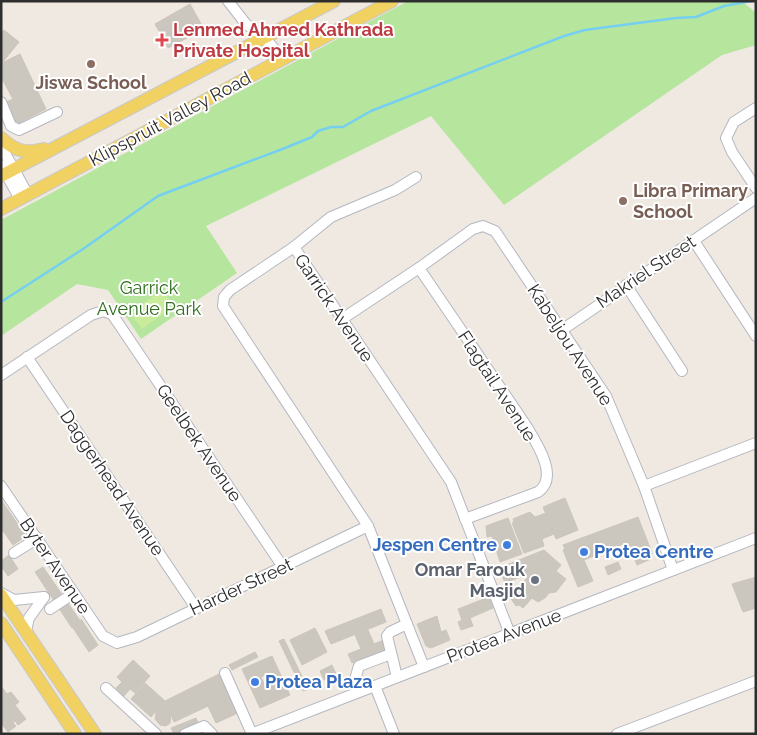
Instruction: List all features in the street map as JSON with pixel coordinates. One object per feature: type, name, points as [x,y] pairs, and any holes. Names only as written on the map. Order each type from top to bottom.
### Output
[{"type":"main road","name":"Klipspruit Valley Road","points":[[6,171],[334,1]]},
{"type":"main road","name":"Klipspruit Valley Road","points":[[1,209],[392,1]]},
{"type":"main road","points":[[1,138],[9,145],[24,152],[37,151],[67,141]]},
{"type":"main road","points":[[1,594],[95,732]]},
{"type":"main road","points":[[1,623],[75,734]]},
{"type":"street","points":[[228,1],[246,24],[264,37],[283,59]]},
{"type":"street","points":[[238,1],[246,24]]},
{"type":"street","points":[[1,102],[11,126],[19,130],[57,112]]},
{"type":"street","points":[[756,108],[734,122],[726,138],[732,152],[756,188]]},
{"type":"street","points":[[1,146],[6,171],[24,197]]},
{"type":"street","points":[[294,247],[331,217],[395,190],[416,177]]},
{"type":"street","name":"Makriel Street","points":[[562,330],[756,198]]},
{"type":"street","name":"Kabeljou Avenue","points":[[419,268],[479,226],[492,228],[500,236],[606,396],[644,486],[674,570]]},
{"type":"street","points":[[694,241],[756,336]]},
{"type":"street","name":"Garrick Avenue","points":[[424,667],[368,526],[223,306],[224,298],[230,290],[294,247],[448,477],[510,634]]},
{"type":"street","points":[[342,319],[419,268]]},
{"type":"street","name":"Flagtail Avenue","points":[[419,268],[525,424],[536,444],[547,474],[545,486],[538,492],[466,519]]},
{"type":"street","points":[[626,285],[682,371]]},
{"type":"street","name":"Geelbek Avenue","points":[[27,358],[91,315],[106,311],[116,318],[283,567]]},
{"type":"street","points":[[1,374],[27,358]]},
{"type":"street","name":"Daggerhead Avenue","points":[[27,358],[196,608]]},
{"type":"street","points":[[644,486],[756,443]]},
{"type":"street","name":"Byter Avenue","points":[[1,486],[103,636],[112,642]]},
{"type":"street","name":"Harder Street","points":[[112,642],[127,642],[368,526]]},
{"type":"street","points":[[14,553],[38,538]]},
{"type":"street","name":"Protea Avenue","points":[[252,734],[756,538]]},
{"type":"street","points":[[50,609],[74,592]]},
{"type":"street","points":[[1,594],[14,600],[44,596],[29,618],[26,631]]},
{"type":"street","points":[[397,677],[388,636],[390,632],[407,624]]},
{"type":"street","points":[[358,692],[356,676],[359,666],[392,654]]},
{"type":"street","points":[[225,674],[252,734]]},
{"type":"street","points":[[617,734],[756,681]]},
{"type":"street","points":[[375,686],[394,734]]},
{"type":"street","points":[[106,688],[156,734]]},
{"type":"street","points":[[185,734],[201,726],[207,728],[212,734]]},
{"type":"green space","name":"Garrick Avenue Park","points":[[408,1],[742,1],[756,13],[756,45],[722,55],[504,205],[431,116],[206,226],[237,273],[141,339],[108,290],[77,284],[1,336],[1,220]]},
{"type":"green space","points":[[162,290],[174,306],[142,329],[130,313]]},
{"type":"building","points":[[190,4],[204,29],[168,48],[155,24]]},
{"type":"building","points":[[4,30],[19,42],[2,63],[20,54],[46,109],[15,125],[4,103],[13,99],[1,77],[1,33]]},
{"type":"building","points":[[565,498],[578,530],[556,539],[543,507]]},
{"type":"building","points":[[1,500],[26,536],[13,545],[1,528]]},
{"type":"building","points":[[530,512],[535,517],[546,513],[554,534],[542,539],[544,546],[524,553],[512,523],[514,522],[513,519]]},
{"type":"building","name":"Protea Centre","points":[[638,517],[652,553],[651,559],[637,565],[628,542],[584,560],[593,581],[578,587],[563,550],[565,549],[563,545]]},
{"type":"building","name":"Jespen Centre","points":[[508,518],[522,554],[500,562],[492,536],[487,537],[486,526]]},
{"type":"building","name":"Omar Farouk Masjid","points":[[544,550],[561,565],[556,571],[566,579],[556,592],[549,593],[538,602],[532,598],[523,608],[519,605],[516,606],[510,597],[527,578],[525,575],[505,583],[499,568]]},
{"type":"building","points":[[9,555],[18,569],[8,576],[1,566],[1,561]]},
{"type":"building","points":[[618,562],[621,569],[608,575],[605,567]]},
{"type":"building","points":[[43,567],[81,622],[72,628],[35,572]]},
{"type":"building","points":[[756,577],[756,608],[743,612],[732,584]]},
{"type":"building","points":[[489,597],[493,608],[470,618],[473,626],[461,630],[458,622],[462,620],[458,609]]},
{"type":"building","points":[[381,609],[386,622],[331,644],[325,631]]},
{"type":"building","points":[[437,616],[441,632],[446,630],[450,640],[431,648],[426,646],[417,624]]},
{"type":"building","points":[[81,619],[98,645],[89,652],[73,628],[81,622]]},
{"type":"building","points":[[315,628],[327,652],[302,665],[290,640]]},
{"type":"building","points":[[368,630],[374,644],[384,640],[388,649],[352,663],[348,654],[361,649],[355,635]]},
{"type":"building","points":[[284,639],[308,689],[303,691],[279,641]]},
{"type":"building","points":[[255,652],[258,657],[232,670],[229,665]]},
{"type":"building","name":"Protea Plaza","points":[[272,656],[290,695],[260,708],[242,669]],"holes":[[[265,675],[271,687],[267,690],[261,677]]]},
{"type":"building","points":[[133,660],[150,676],[135,693],[130,689],[124,696],[116,688],[122,682],[117,677]]},
{"type":"building","points":[[332,665],[336,674],[324,680],[320,671]]},
{"type":"building","points":[[221,673],[240,712],[216,723],[208,706],[174,722],[171,715],[166,718],[155,712],[151,717],[131,699],[145,683],[165,701]]},
{"type":"building","points":[[1,686],[7,694],[11,692],[19,702],[15,705],[26,719],[18,725],[15,721],[13,723],[16,726],[8,732],[1,723]]},
{"type":"building","points":[[156,713],[166,718],[171,715],[170,723],[166,726],[160,725],[155,719]]},
{"type":"building","points":[[196,718],[203,734],[174,734],[171,728]]},
{"type":"waterway","points":[[1,302],[83,249],[158,196],[285,148],[312,137],[318,131],[331,127],[343,127],[371,111],[564,36],[585,30],[696,17],[724,6],[751,1]]},
{"type":"place","name":"Lenmed Ahmed Kathrada Private Hospital","points":[[162,40]]},
{"type":"place","name":"Jiswa School","points":[[91,64]]},
{"type":"place","name":"Libra Primary School","points":[[623,201]]},
{"type":"place","name":"Jespen Centre","points":[[507,545]]},
{"type":"place","name":"Protea Centre","points":[[584,552]]},
{"type":"place","name":"Omar Farouk Masjid","points":[[535,580]]},
{"type":"place","name":"Protea Plaza","points":[[255,682]]}]
